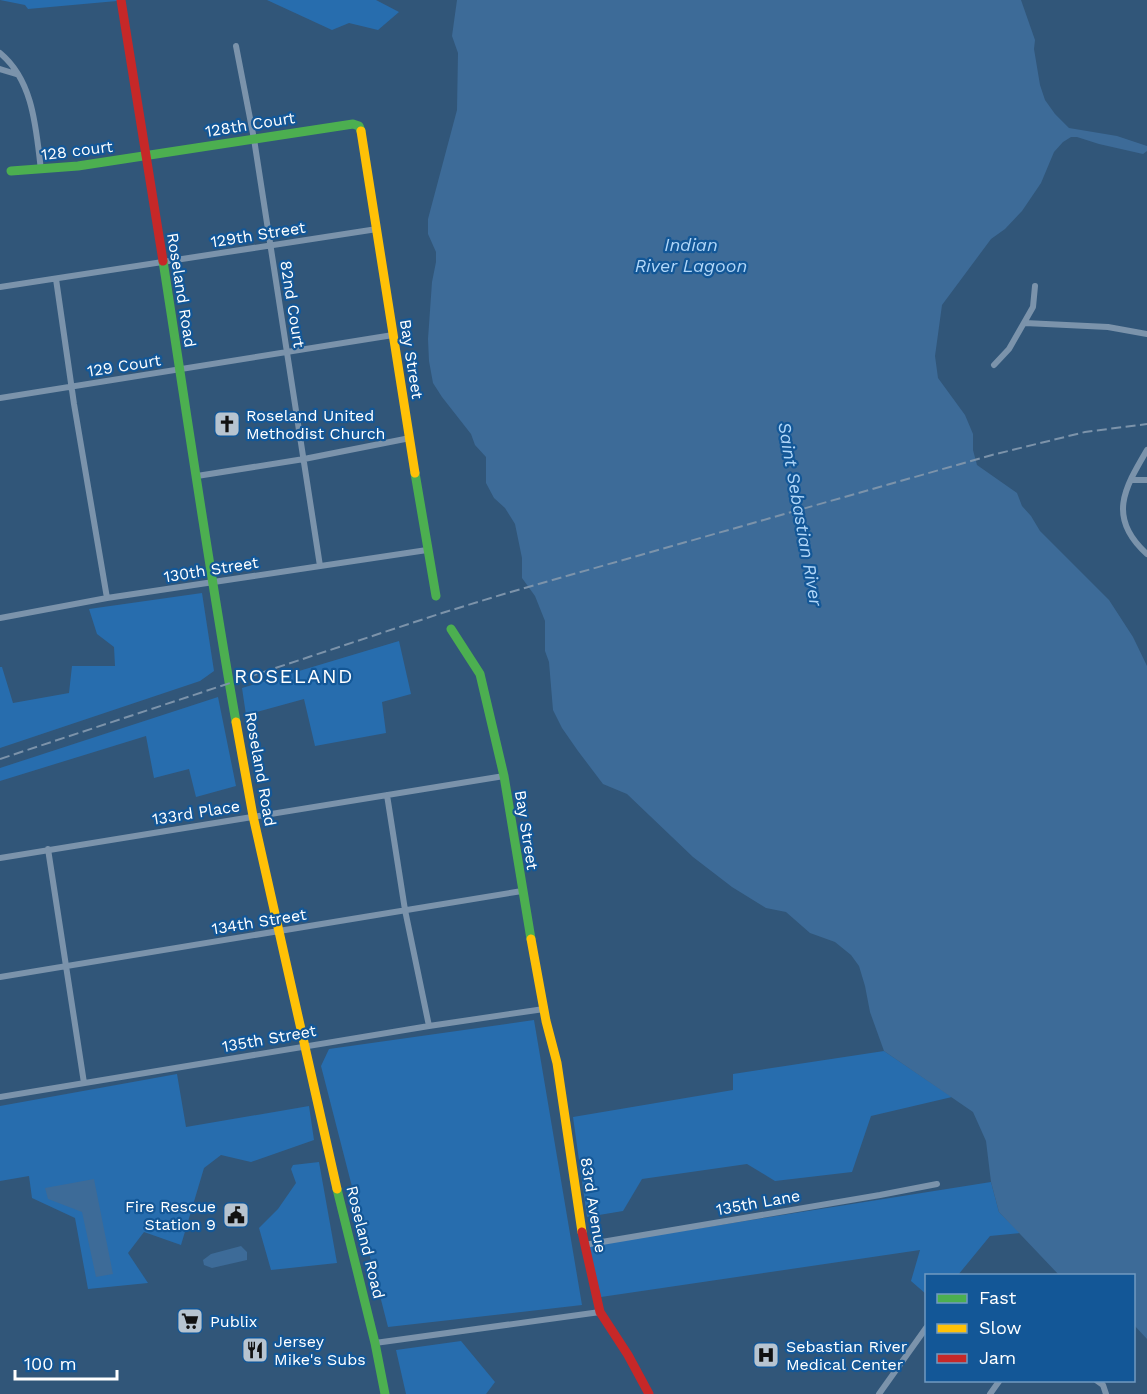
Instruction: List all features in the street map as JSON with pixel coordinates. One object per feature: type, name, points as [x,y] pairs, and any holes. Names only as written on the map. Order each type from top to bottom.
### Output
[{"type":"street","name":"Roseland Road","points":[[121,0],[212,583],[253,816],[385,1394]]},
{"type":"street","name":"82nd Court","points":[[236,46],[254,139],[320,566]]},
{"type":"street","points":[[0,53],[6,58],[26,89],[32,108],[41,170]]},
{"type":"street","points":[[0,69],[17,74]]},
{"type":"street","name":"128th Court","points":[[146,156],[353,124],[359,126]]},
{"type":"street","name":"Bay Street","points":[[359,126],[363,135],[436,596]]},
{"type":"street","name":"128 court","points":[[11,171],[41,170],[146,156]]},
{"type":"street","name":"129th Street","points":[[0,287],[377,229]]},
{"type":"street","points":[[56,279],[107,598]]},
{"type":"street","points":[[994,365],[1009,349],[1033,307],[1035,286]]},
{"type":"street","points":[[1024,323],[1108,327],[1147,334]]},
{"type":"street","name":"129 Court","points":[[0,398],[393,335]]},
{"type":"street","points":[[197,476],[304,459],[410,438]]},
{"type":"street","points":[[1147,450],[1122,498],[1123,514],[1129,532],[1147,555]]},
{"type":"street","points":[[1131,480],[1147,480]]},
{"type":"street","name":"130th Street","points":[[0,618],[107,598],[427,550]]},
{"type":"street","name":"Bay Street","points":[[451,629],[480,674],[504,776],[544,1009]]},
{"type":"street","name":"133rd Place","points":[[0,858],[504,776]]},
{"type":"street","points":[[387,795],[405,910],[429,1026]]},
{"type":"street","points":[[48,849],[84,1083]]},
{"type":"street","name":"134th Street","points":[[0,977],[522,891]]},
{"type":"street","name":"135th Street","points":[[0,1097],[544,1009]]},
{"type":"street","name":"83rd Avenue","points":[[544,1009],[556,1062],[584,1245],[600,1312],[628,1355],[649,1394]]},
{"type":"street","name":"135th Lane","points":[[584,1245],[880,1196],[937,1184]]},
{"type":"street","points":[[375,1343],[600,1312]]},
{"type":"street","points":[[879,1394],[925,1331]]},
{"type":"shaded area","points":[[0,0],[117,1],[28,9],[25,5]]},
{"type":"shaded area","points":[[267,0],[376,0],[399,12],[378,30],[349,23],[332,30]]},
{"type":"shaded area","points":[[202,593],[214,671],[200,681],[0,748],[0,667],[2,667],[13,703],[69,693],[72,666],[115,666],[114,647],[97,634],[89,609]]},
{"type":"shaded area","points":[[399,641],[411,694],[382,702],[386,733],[315,746],[304,699],[246,715],[242,688]]},
{"type":"shaded area","points":[[218,697],[236,786],[196,797],[189,769],[154,778],[146,736],[0,781],[0,768]]},
{"type":"shaded area","points":[[534,1020],[582,1305],[388,1327],[321,1066],[329,1049]]},
{"type":"shaded area","points":[[884,1051],[952,1097],[871,1116],[852,1172],[775,1181],[747,1164],[642,1179],[623,1211],[587,1217],[573,1117],[733,1090],[733,1074]]},
{"type":"shaded area","points":[[177,1074],[186,1127],[309,1106],[314,1140],[251,1162],[221,1155],[204,1168],[181,1245],[144,1232],[128,1253],[148,1283],[88,1289],[75,1218],[32,1198],[29,1176],[0,1181],[0,1106]]},
{"type":"shaded area","points":[[319,1162],[337,1263],[271,1270],[259,1228],[278,1209],[296,1183],[291,1169],[293,1165]]},
{"type":"shaded area","points":[[991,1182],[999,1212],[1020,1233],[990,1236],[959,1274],[925,1274],[925,1293],[911,1281],[920,1250],[601,1297],[588,1246]]},
{"type":"shaded area","points":[[461,1341],[495,1382],[486,1394],[406,1394],[396,1350]]},
{"type":"water","name":"Indian River Lagoon","points":[[457,0],[1021,0],[1035,40],[1034,49],[1040,85],[1045,100],[1055,114],[1069,128],[1117,136],[1147,146],[1147,151],[1143,154],[1077,137],[1071,137],[1063,142],[1054,152],[1041,183],[1022,211],[1005,229],[991,239],[942,305],[935,356],[938,378],[965,415],[973,434],[973,450],[977,465],[1017,493],[1022,506],[1040,531],[1109,600],[1133,637],[1147,666],[1147,1339],[1135,1326],[1135,1274],[1058,1274],[999,1212],[991,1182],[986,1141],[973,1112],[884,1051],[870,1012],[859,966],[851,955],[835,942],[810,933],[786,912],[766,908],[732,887],[693,857],[627,794],[603,784],[562,728],[553,710],[549,662],[545,651],[545,621],[535,596],[522,578],[522,558],[515,524],[505,508],[494,498],[486,483],[486,457],[475,445],[471,434],[433,383],[429,361],[428,339],[436,252],[428,234],[428,219],[457,110],[458,53],[452,36]]},
{"type":"water","points":[[94,1179],[113,1274],[96,1277],[82,1212],[48,1199],[45,1188]]},
{"type":"water","points":[[241,1246],[247,1252],[247,1260],[212,1268],[204,1265],[203,1260],[211,1254]]},
{"type":"railway","points":[[0,759],[507,593],[992,455],[1085,432],[1147,424]]},
{"type":"traffic: fast","points":[[11,171],[78,166],[353,124],[359,126],[361,131]]},
{"type":"traffic: fast","points":[[163,261],[236,722]]},
{"type":"traffic: fast","points":[[415,473],[436,596]]},
{"type":"traffic: fast","points":[[451,629],[480,674],[504,776],[531,939]]},
{"type":"traffic: fast","points":[[337,1189],[375,1343],[385,1394]]},
{"type":"traffic: slow","points":[[361,131],[415,473]]},
{"type":"traffic: slow","points":[[236,722],[253,816],[337,1189]]},
{"type":"traffic: slow","points":[[531,939],[546,1021],[557,1063],[582,1232]]},
{"type":"traffic: jam","points":[[121,0],[163,261]]},
{"type":"traffic: jam","points":[[582,1232],[600,1312],[628,1355],[649,1394]]},
{"type":"place","name":"Roseland United Methodist Church","points":[[227,424]]},
{"type":"place","name":"Fire Rescue Station 9","points":[[236,1215]]},
{"type":"place","name":"Publix","points":[[190,1321]]},
{"type":"place","name":"Jersey Mike's Subs","points":[[255,1350]]},
{"type":"place","name":"Sebastian River Medical Center","points":[[766,1355]]},
{"type":"district","name":"ROSELAND","points":[[294,676]]},
{"type":"water label","name":"Saint Sebastian River","points":[[800,514]]}]
